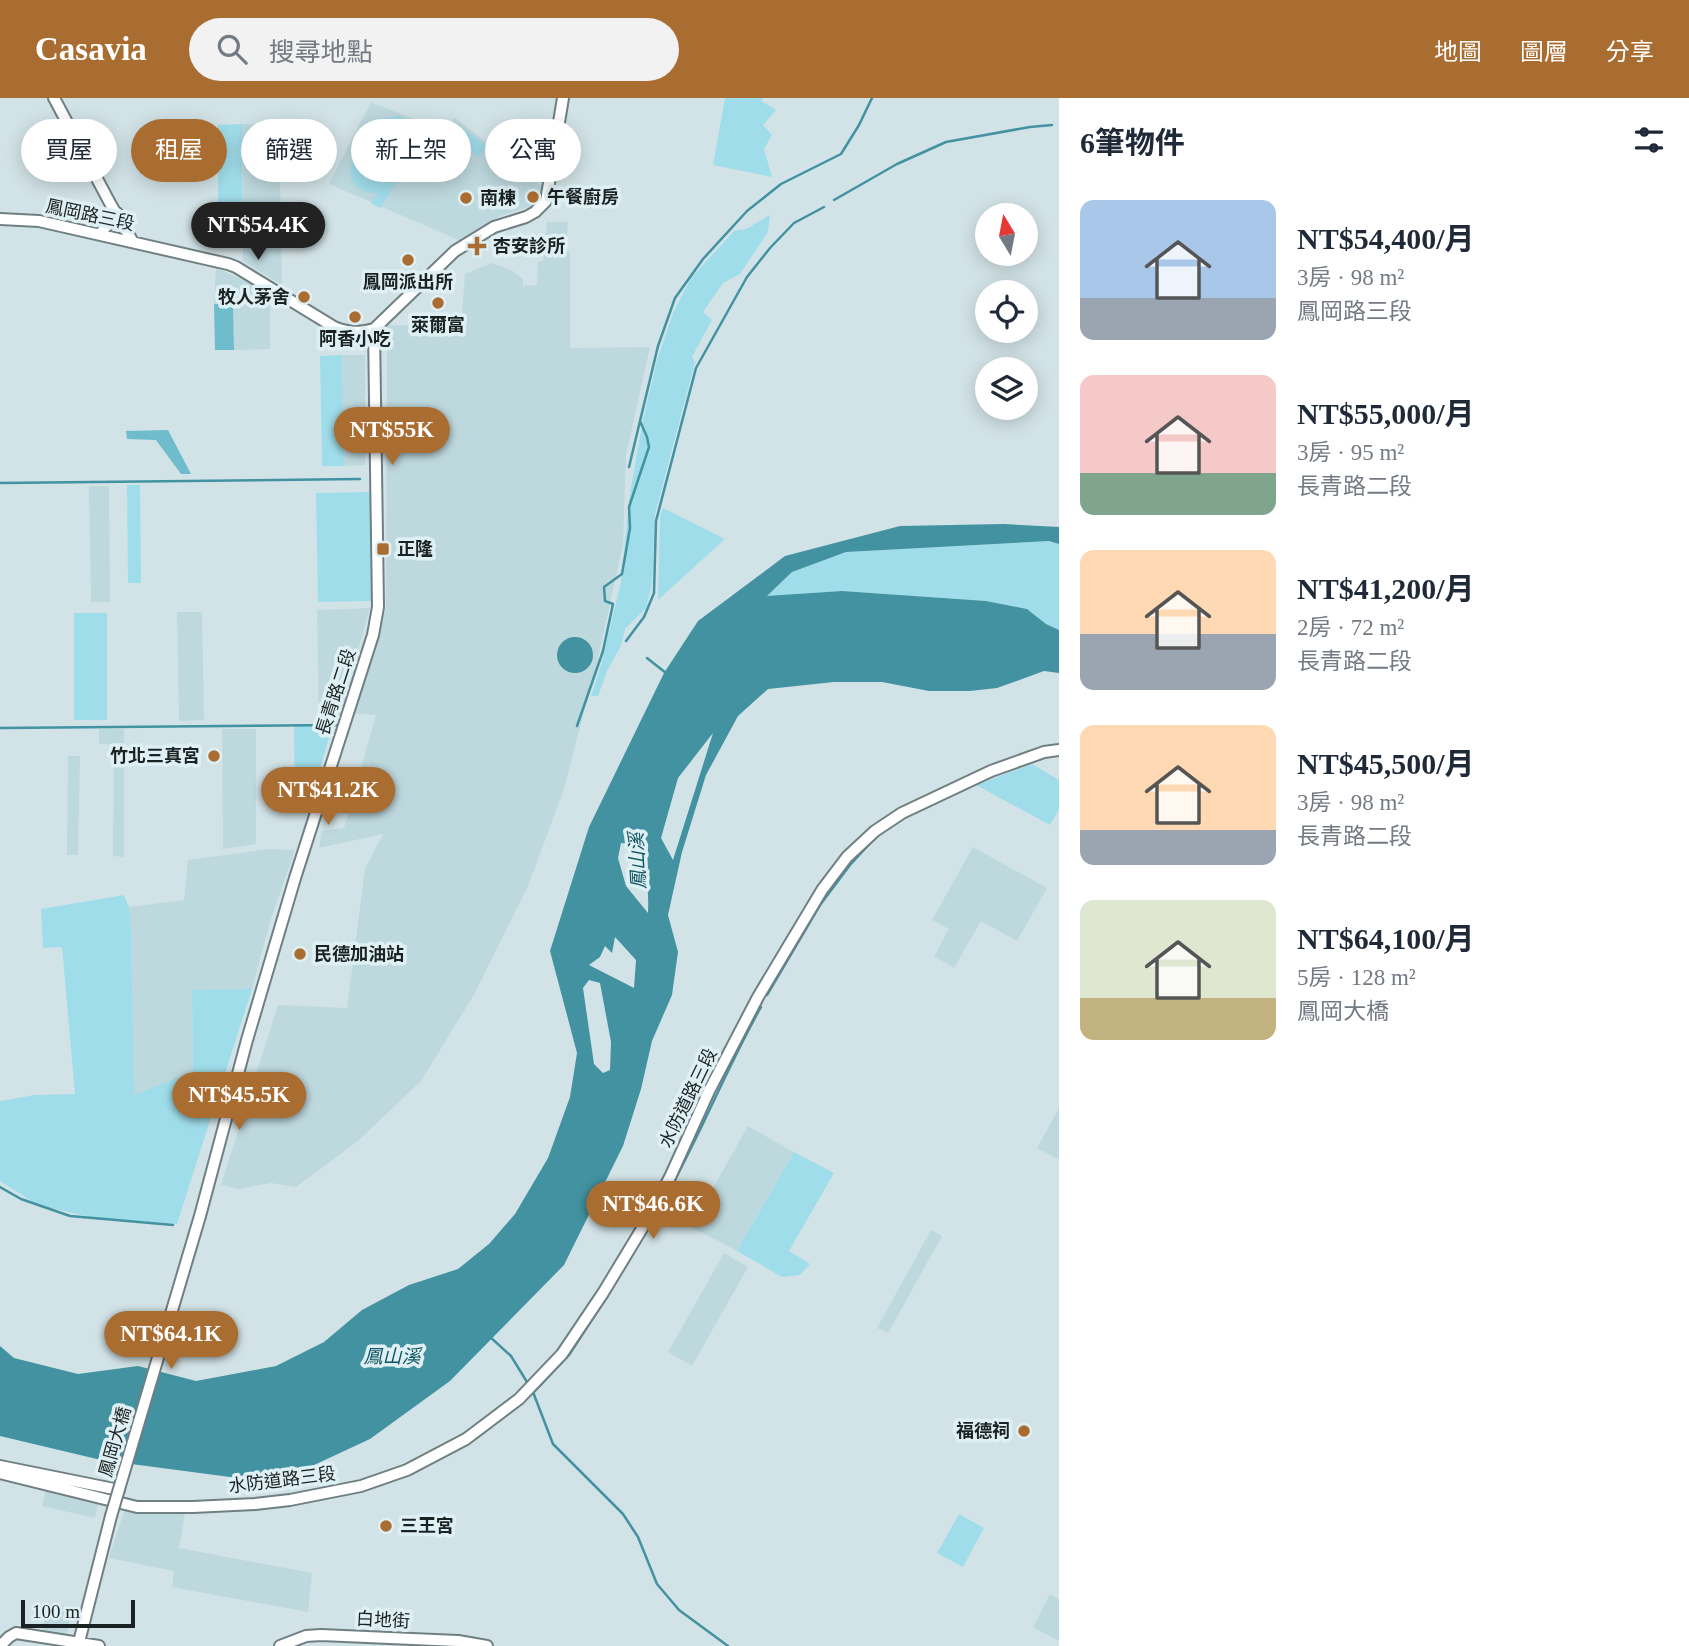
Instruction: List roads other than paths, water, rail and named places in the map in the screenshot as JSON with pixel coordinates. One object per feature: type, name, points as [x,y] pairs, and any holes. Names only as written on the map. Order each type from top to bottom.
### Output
[{"type":"street","points":[[54,98],[133,242]]},
{"type":"street","points":[[374,328],[455,251],[494,227],[536,212],[547,201],[563,98]]},
{"type":"street","points":[[100,234],[117,213]]},
{"type":"street","name":"鳳岡路三段","points":[[0,219],[39,221],[236,267],[334,327],[359,333],[374,328]]},
{"type":"street","name":"長青路二段","points":[[200,1216],[247,1040],[295,878],[373,635],[378,607],[374,328]]},
{"type":"street","name":"水防道路三段","points":[[0,1473],[137,1507],[255,1504],[361,1486],[407,1470],[466,1439],[519,1399],[562,1354],[610,1282],[652,1212],[709,1091],[758,997],[822,890],[847,857],[875,831],[902,813],[991,771],[1044,752],[1059,750]]},
{"type":"street","name":"鳳岡大橋","points":[[78,1644],[111,1516],[200,1216]]},
{"type":"street","points":[[0,1466],[119,1490]]},
{"type":"street","points":[[0,1646],[16,1633],[99,1646]]},
{"type":"street","name":"白地街","points":[[280,1646],[306,1636],[321,1635],[458,1641],[487,1646]]},
{"type":"water","name":"鳳山溪","points":[[1004,524],[1059,527],[1059,544],[1049,541],[846,552],[792,572],[767,596],[842,591],[986,601],[1027,609],[1046,624],[1059,630],[1059,673],[1044,671],[997,688],[970,691],[929,691],[882,682],[834,682],[768,689],[738,716],[706,775],[682,852],[668,915],[678,952],[672,995],[652,1041],[641,1089],[623,1146],[564,1265],[450,1381],[370,1439],[299,1472],[230,1477],[101,1460],[0,1436],[0,1346],[14,1358],[78,1374],[138,1366],[196,1381],[276,1366],[324,1342],[362,1310],[409,1285],[458,1269],[489,1244],[515,1214],[548,1158],[570,1097],[577,1053],[550,951],[589,827],[664,673],[698,621],[785,556],[900,526]],"holes":[[[713,733],[673,860],[661,838],[678,778]],[[621,843],[630,844],[646,877],[648,913],[626,886],[618,858]],[[615,937],[636,960],[634,988],[589,965],[600,957],[605,946],[612,953]],[[589,980],[600,983],[611,1042],[610,1070],[603,1073],[594,1064],[583,988]]]},
{"type":"water","points":[[575,637],[588,642],[593,655],[588,668],[575,673],[562,668],[557,655],[562,642]]},
{"type":"waterway","points":[[629,467],[658,346],[675,298],[703,259],[747,211],[781,184],[841,154],[872,98]]},
{"type":"waterway","points":[[834,200],[897,164],[946,142],[1052,125]]},
{"type":"waterway","points":[[626,641],[644,617],[654,593],[656,521],[696,368],[747,277],[770,248],[794,223],[824,207]]},
{"type":"waterway","points":[[577,726],[603,651],[613,604],[605,601],[604,587],[622,574],[630,528],[629,507],[649,447],[640,421]]},
{"type":"waterway","points":[[0,483],[360,479]]},
{"type":"waterway","points":[[647,658],[666,673]]},
{"type":"waterway","points":[[0,728],[336,725]]},
{"type":"waterway","points":[[1035,761],[1049,756]]},
{"type":"waterway","points":[[767,995],[820,905],[850,865],[874,839]]},
{"type":"waterway","points":[[665,1198],[761,1007]]},
{"type":"waterway","points":[[0,1187],[21,1199],[70,1216],[173,1225]]},
{"type":"waterway","points":[[534,1392],[569,1355],[628,1262]]},
{"type":"waterway","points":[[489,1336],[511,1356],[527,1382]]},
{"type":"waterway","points":[[533,1392],[553,1444],[623,1514],[638,1537],[657,1584],[679,1610],[728,1646]]},
{"type":"place","name":"午餐廚房","points":[[533,197]]},
{"type":"place","name":"南棟","points":[[466,198]]},
{"type":"place","name":"杏安診所","points":[[477,246]]},
{"type":"place","name":"鳳岡派出所","points":[[408,260]]},
{"type":"place","name":"牧人茅舍","points":[[304,297]]},
{"type":"place","name":"萊爾富","points":[[438,303]]},
{"type":"place","name":"阿香小吃","points":[[355,317]]},
{"type":"place","name":"正隆","points":[[383,549]]},
{"type":"place","name":"竹北三真宮","points":[[214,756]]},
{"type":"place","name":"民德加油站","points":[[300,954]]},
{"type":"place","name":"福德祠","points":[[1024,1431]]},
{"type":"place","name":"三王宮","points":[[386,1526]]}]
